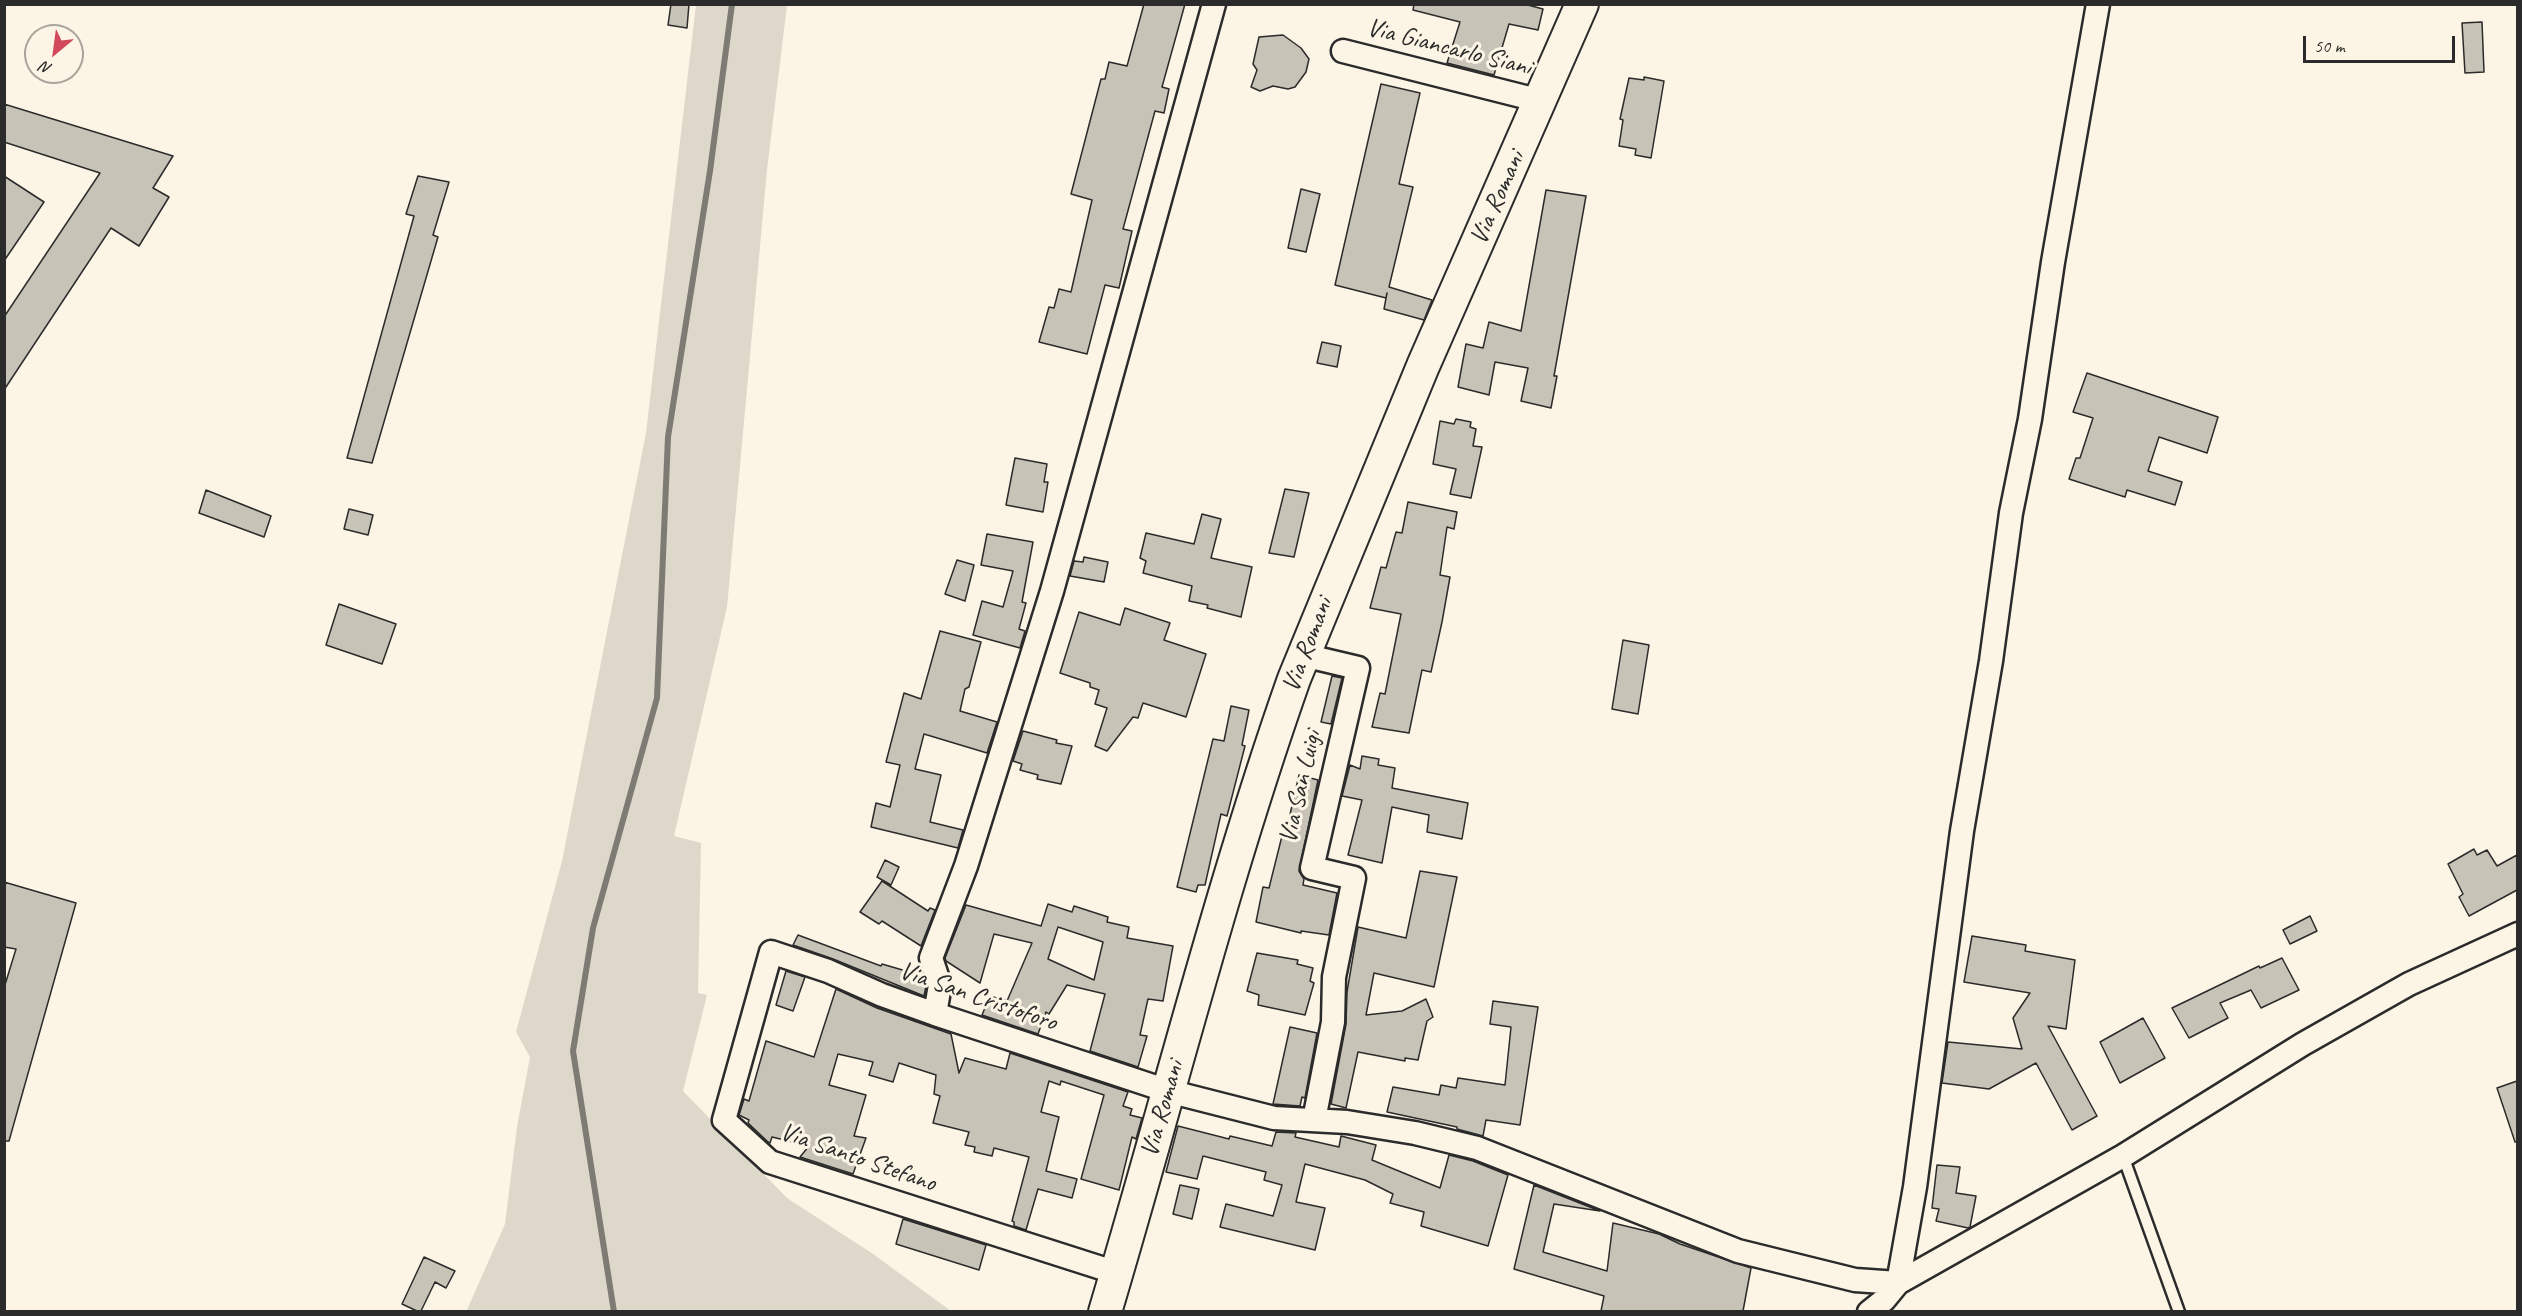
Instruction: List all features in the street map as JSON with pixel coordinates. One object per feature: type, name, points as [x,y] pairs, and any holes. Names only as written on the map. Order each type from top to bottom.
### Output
[{"type":"street","points":[[936,1014],[940,985],[931,958],[966,866],[1052,591],[1214,4]]},
{"type":"street","name":"Via Romani","points":[[1105,1311],[1275,732],[1303,656],[1423,366],[1582,4]]},
{"type":"street","points":[[1898,1283],[1915,1187],[1962,831],[1991,661],[2011,513],[2030,419],[2053,262],[2098,4]]},
{"type":"street","name":"Via Giancarlo Siani","points":[[1343,51],[1540,101]]},
{"type":"street","name":"Via San Luigi","points":[[1303,656],[1358,668],[1312,868],[1354,878],[1334,977],[1333,1022],[1314,1120]]},
{"type":"street","points":[[1869,1311],[1884,1300],[1898,1283],[2123,1156],[2303,1044],[2409,984],[2517,934]]},
{"type":"street","name":"Via San Cristoforo","points":[[771,952],[936,1014],[1168,1091],[1274,1118],[1347,1122],[1415,1133],[1477,1148],[1738,1251],[1855,1280],[1898,1283]]},
{"type":"street","name":"Via Santo Stefano","points":[[771,952],[723,1120],[770,1162],[1117,1273]]},
{"type":"lane","points":[[2123,1156],[2179,1311]]},
{"type":"shaded area","points":[[696,5],[787,5],[767,170],[727,607],[674,836],[701,843],[698,993],[707,995],[683,1091],[787,1198],[873,1254],[951,1311],[466,1312],[505,1224],[517,1127],[530,1057],[516,1032],[562,861],[646,433]]},
{"type":"building","points":[[671,4],[689,4],[687,28],[668,25]]},
{"type":"building","points":[[1144,4],[1185,4],[1162,87],[1169,89],[1164,113],[1155,111],[1123,229],[1132,231],[1119,288],[1105,285],[1087,354],[1039,342],[1049,307],[1054,308],[1059,289],[1071,292],[1092,200],[1071,194],[1101,79],[1105,79],[1109,62],[1127,66]]},
{"type":"building","points":[[1414,4],[1524,4],[1543,9],[1538,30],[1509,24],[1494,75],[1447,63],[1460,22],[1413,10]]},
{"type":"building","points":[[2482,22],[2484,72],[2465,73],[2462,23]]},
{"type":"building","points":[[1283,35],[1301,48],[1309,59],[1306,72],[1295,87],[1288,89],[1273,86],[1260,91],[1251,87],[1257,70],[1253,64],[1259,37]]},
{"type":"building","points":[[1644,77],[1664,81],[1651,158],[1635,155],[1636,149],[1619,146],[1623,120],[1620,119],[1629,78],[1644,80]]},
{"type":"building","points":[[1381,84],[1420,93],[1399,184],[1413,187],[1389,287],[1432,300],[1424,320],[1384,309],[1387,293],[1386,298],[1335,285]]},
{"type":"building","points":[[4,104],[173,156],[153,188],[169,197],[139,246],[111,228],[4,390],[4,317],[100,173],[4,142]]},
{"type":"building","points":[[4,176],[44,202],[4,261]]},
{"type":"building","points":[[418,176],[449,182],[433,235],[438,237],[372,463],[347,458],[414,216],[406,214]]},
{"type":"building","points":[[1301,189],[1320,194],[1306,252],[1288,248]]},
{"type":"building","points":[[1546,190],[1586,196],[1554,376],[1557,376],[1551,408],[1521,401],[1528,368],[1495,362],[1489,395],[1458,387],[1466,344],[1483,348],[1489,322],[1521,331]]},
{"type":"building","points":[[1322,342],[1341,346],[1337,367],[1317,363]]},
{"type":"building","points":[[2087,373],[2218,417],[2207,453],[2159,437],[2148,471],[2182,482],[2175,505],[2127,490],[2125,497],[2069,479],[2076,458],[2080,458],[2093,418],[2073,412]]},
{"type":"building","points":[[1456,419],[1471,422],[1470,427],[1476,429],[1473,446],[1482,447],[1471,498],[1450,494],[1456,469],[1433,464],[1440,421],[1454,424]]},
{"type":"building","points":[[1015,458],[1047,464],[1044,482],[1048,482],[1043,512],[1006,505]]},
{"type":"building","points":[[1285,489],[1309,493],[1294,557],[1269,553]]},
{"type":"building","points":[[206,490],[271,516],[264,537],[199,513]]},
{"type":"building","points":[[1408,502],[1457,512],[1454,529],[1447,527],[1440,575],[1450,577],[1442,622],[1431,672],[1422,670],[1409,733],[1372,727],[1380,693],[1385,694],[1401,614],[1370,608],[1381,567],[1386,568],[1396,532],[1402,533]]},
{"type":"building","points":[[349,509],[373,515],[368,535],[344,529]]},
{"type":"building","points":[[1202,514],[1221,519],[1211,558],[1252,567],[1241,617],[1189,601],[1192,586],[1143,573],[1146,561],[1140,558],[1146,533],[1194,544]]},
{"type":"building","points":[[987,534],[1033,542],[1022,602],[1026,603],[1019,629],[1025,631],[1020,648],[973,635],[982,601],[1003,607],[1013,571],[981,565]]},
{"type":"building","points":[[1084,557],[1108,562],[1104,582],[1070,576],[1074,561],[1083,562]]},
{"type":"building","points":[[957,560],[974,565],[965,601],[945,594]]},
{"type":"building","points":[[339,604],[396,624],[382,664],[326,645]]},
{"type":"building","points":[[1125,608],[1170,623],[1164,640],[1206,654],[1186,717],[1143,703],[1138,718],[1133,717],[1107,751],[1095,746],[1107,708],[1095,704],[1099,690],[1090,687],[1090,683],[1060,673],[1079,612],[1120,625]]},
{"type":"building","points":[[940,631],[981,642],[960,711],[997,722],[987,753],[924,734],[915,769],[941,775],[930,822],[963,830],[958,848],[871,827],[876,803],[890,807],[900,765],[886,762],[904,693],[921,699]]},
{"type":"building","points":[[1623,640],[1649,645],[1638,714],[1612,709]]},
{"type":"building","points":[[1332,676],[1342,678],[1331,724],[1321,722]]},
{"type":"building","points":[[1231,706],[1249,710],[1242,745],[1245,746],[1227,816],[1221,814],[1205,885],[1198,885],[1196,892],[1177,887],[1213,739],[1224,741]]},
{"type":"building","points":[[1023,731],[1057,740],[1056,743],[1072,746],[1061,784],[1037,779],[1038,775],[1020,770],[1022,764],[1013,761]]},
{"type":"building","points":[[1362,756],[1379,759],[1378,765],[1395,768],[1392,788],[1468,803],[1462,839],[1427,832],[1429,815],[1392,807],[1382,863],[1348,855],[1362,800],[1342,796],[1350,765],[1360,769]]},
{"type":"building","points":[[1299,775],[1318,780],[1299,871],[1304,879],[1303,885],[1337,893],[1329,935],[1301,931],[1301,933],[1256,922],[1263,887],[1269,888],[1283,832],[1286,832]]},
{"type":"building","points":[[2474,849],[2477,855],[2487,850],[2497,866],[2517,855],[2517,890],[2469,916],[2459,897],[2463,894],[2448,864]]},
{"type":"building","points":[[885,860],[899,867],[891,885],[877,877]]},
{"type":"building","points":[[1420,871],[1457,877],[1434,987],[1374,973],[1366,1015],[1402,1011],[1426,999],[1433,1017],[1427,1021],[1418,1060],[1405,1058],[1405,1061],[1358,1052],[1346,1108],[1331,1104],[1346,1024],[1347,992],[1358,927],[1406,938]]},
{"type":"building","points":[[882,881],[928,911],[930,908],[935,910],[921,946],[882,921],[879,924],[860,912]]},
{"type":"building","points":[[4,882],[76,903],[9,1141],[4,1141],[4,988],[16,949],[4,947]]},
{"type":"building","points":[[1048,904],[1072,912],[1074,906],[1108,917],[1107,922],[1129,927],[1127,938],[1173,946],[1163,1001],[1148,999],[1140,1035],[1147,1036],[1138,1067],[1090,1051],[1105,994],[1067,985],[1049,1014],[1046,1012],[1038,1034],[982,1015],[990,996],[1007,1001],[1032,943],[994,934],[980,983],[946,961],[945,958],[966,905],[1041,926]],"holes":[[[1058,927],[1103,942],[1094,980],[1048,959]]]},
{"type":"building","points":[[2310,916],[2317,931],[2290,944],[2283,930]]},
{"type":"building","points":[[798,935],[881,966],[882,964],[923,976],[926,986],[924,996],[793,945]]},
{"type":"building","points":[[1972,936],[2026,945],[2025,951],[2075,960],[2066,1029],[2048,1026],[2097,1116],[2072,1130],[2036,1063],[1989,1089],[1942,1083],[1948,1042],[2022,1049],[2013,1018],[2030,993],[1964,982]]},
{"type":"building","points":[[1257,953],[1298,960],[1297,964],[1313,968],[1310,981],[1314,983],[1305,1015],[1258,1005],[1259,995],[1247,991]]},
{"type":"building","points":[[2282,958],[2299,990],[2261,1008],[2251,990],[2220,1003],[2228,1018],[2189,1038],[2172,1008],[2259,966],[2260,968]]},
{"type":"building","points":[[786,971],[805,977],[793,1011],[776,1005]]},
{"type":"building","points":[[836,989],[877,1008],[951,1034],[959,1073],[965,1058],[1006,1069],[1010,1053],[1128,1092],[1123,1106],[1132,1109],[1130,1115],[1142,1118],[1136,1139],[1132,1137],[1119,1190],[1081,1179],[1104,1095],[1061,1081],[1060,1085],[1049,1081],[1041,1112],[1059,1117],[1046,1171],[1077,1179],[1072,1198],[1038,1189],[1026,1230],[1014,1226],[1012,1221],[1029,1157],[994,1148],[992,1156],[974,1152],[975,1147],[965,1145],[969,1132],[933,1123],[940,1096],[934,1094],[936,1075],[899,1063],[893,1082],[869,1075],[873,1062],[838,1054],[829,1085],[866,1095],[854,1136],[866,1138],[853,1174],[800,1157],[809,1146],[772,1137],[770,1143],[767,1141],[748,1123],[749,1120],[739,1115],[744,1099],[749,1101],[766,1041],[814,1057]]},
{"type":"building","points":[[1493,1001],[1538,1007],[1520,1125],[1486,1120],[1483,1136],[1457,1129],[1457,1127],[1387,1112],[1393,1087],[1439,1095],[1441,1085],[1456,1088],[1458,1078],[1505,1085],[1511,1027],[1490,1024]]},
{"type":"building","points":[[2143,1018],[2165,1058],[2120,1083],[2100,1042]]},
{"type":"building","points":[[1290,1027],[1317,1033],[1305,1098],[1302,1097],[1300,1106],[1273,1104]]},
{"type":"building","points":[[2517,1081],[2517,1142],[2515,1142],[2497,1088]]},
{"type":"building","points":[[1178,1126],[1229,1139],[1230,1136],[1272,1146],[1276,1132],[1296,1133],[1295,1137],[1339,1147],[1341,1136],[1376,1145],[1372,1160],[1440,1188],[1449,1155],[1473,1161],[1508,1175],[1488,1246],[1421,1226],[1424,1212],[1390,1203],[1393,1194],[1365,1180],[1305,1164],[1296,1202],[1325,1208],[1315,1250],[1220,1227],[1226,1204],[1273,1216],[1282,1185],[1264,1180],[1266,1172],[1203,1156],[1197,1179],[1166,1172]]},
{"type":"building","points":[[1937,1165],[1960,1167],[1956,1193],[1976,1196],[1970,1227],[1936,1221],[1939,1209],[1932,1208]]},
{"type":"building","points":[[1180,1185],[1199,1189],[1192,1219],[1173,1214]]},
{"type":"building","points":[[1534,1185],[1600,1211],[1554,1204],[1543,1252],[1607,1271],[1613,1223],[1659,1234],[1680,1244],[1751,1268],[1743,1311],[1601,1311],[1604,1296],[1514,1269]]},
{"type":"building","points":[[903,1219],[986,1245],[979,1270],[896,1244]]},
{"type":"building","points":[[424,1257],[455,1271],[446,1288],[435,1282],[421,1311],[417,1311],[402,1304]]},
{"type":"waterway","points":[[614,1312],[573,1051],[593,928],[657,698],[668,437],[710,171],[732,4]]}]
